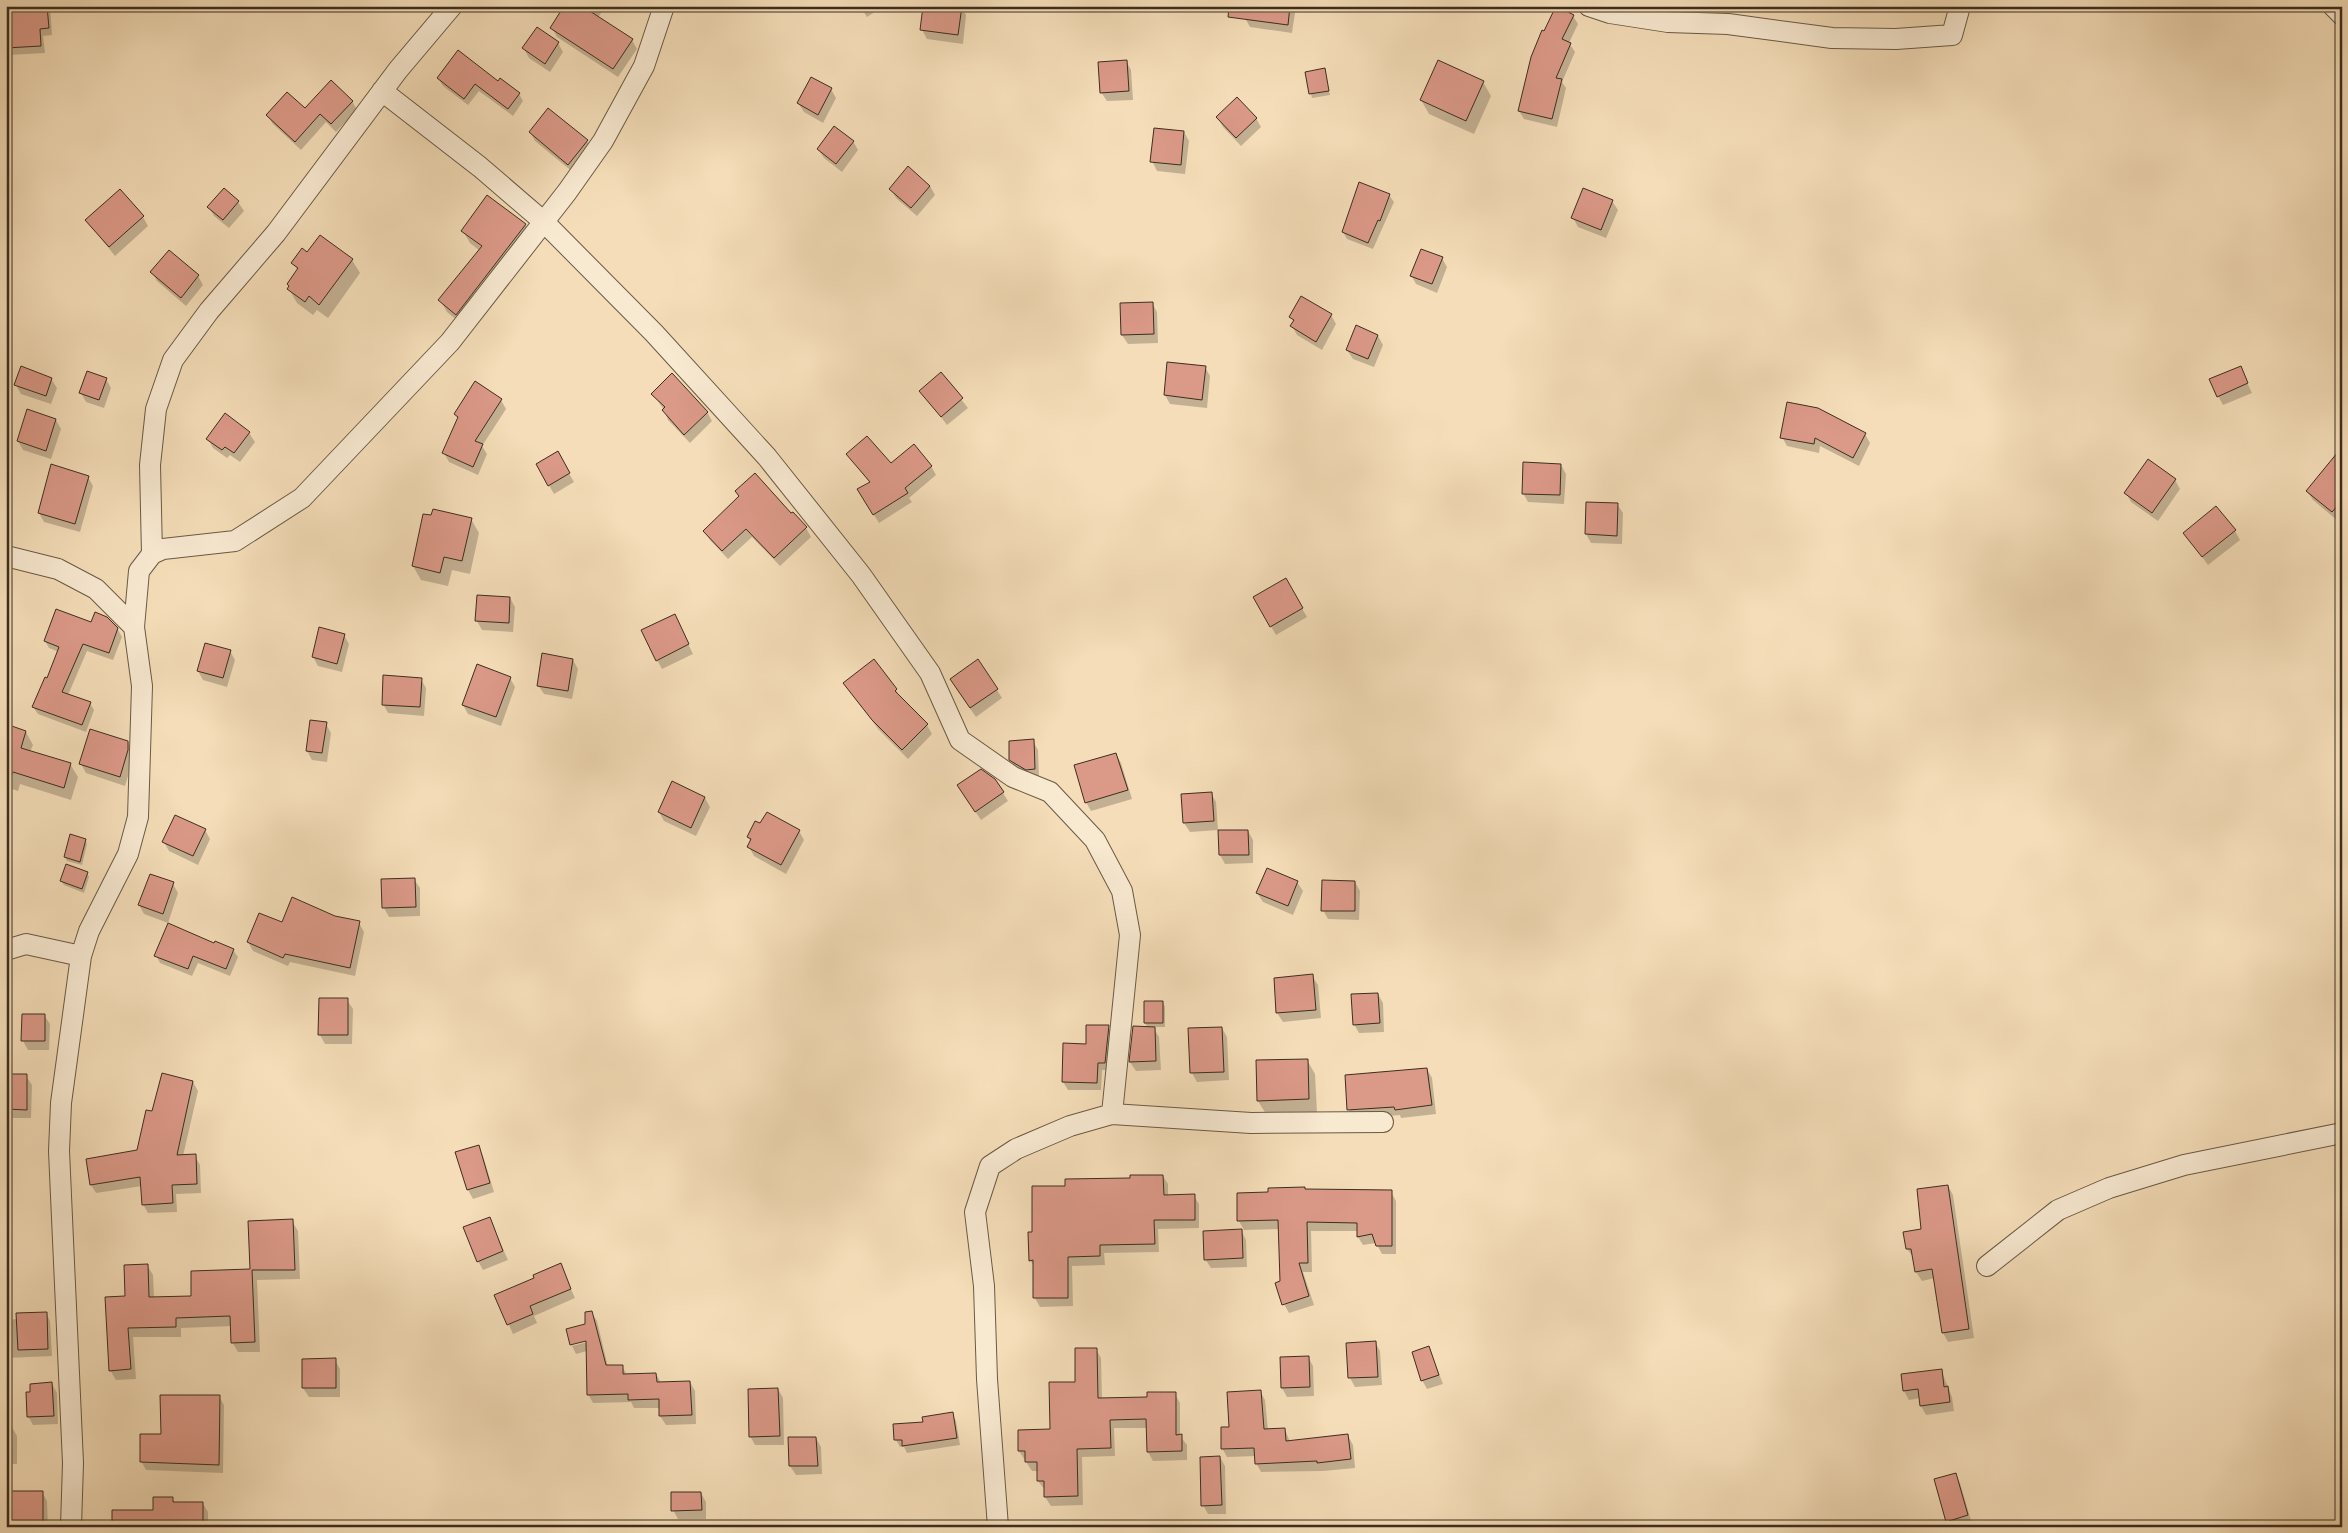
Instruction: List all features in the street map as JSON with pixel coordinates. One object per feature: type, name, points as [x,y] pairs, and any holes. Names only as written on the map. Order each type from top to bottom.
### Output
[{"type":"street","points":[[152,554],[150,465],[156,409],[173,360],[209,311],[276,233],[382,91],[452,6]]},
{"type":"street","points":[[71,1527],[73,1463],[59,1151],[61,1103],[81,956],[89,931],[128,854],[138,817],[142,686],[134,627],[139,571],[152,554],[163,549],[236,541],[302,498],[450,342],[544,222],[603,140],[644,66],[664,6]]},
{"type":"street","points":[[1589,6],[1610,13],[1668,22],[1728,24],[1832,38],[1896,39],[1952,35],[1960,6]]},
{"type":"street","points":[[2333,6],[2342,15]]},
{"type":"street","points":[[382,91],[480,167],[544,222],[654,333],[767,457],[861,575],[930,673],[960,740],[1014,777],[1050,792],[1095,840],[1122,891],[1130,935],[1112,1114]]},
{"type":"street","points":[[6,556],[58,569],[96,589],[134,627]]},
{"type":"street","points":[[6,950],[26,944],[81,956]]},
{"type":"street","points":[[998,1527],[987,1379],[984,1286],[975,1212],[990,1166],[1016,1149],[1070,1126],[1112,1114],[1251,1123],[1383,1122]]},
{"type":"street","points":[[1987,1266],[2058,1210],[2109,1188],[2184,1165],[2342,1133]]},
{"type":"building","points":[[6,6],[47,6],[49,28],[40,29],[41,46],[6,48]]},
{"type":"building","points":[[564,6],[582,6],[633,39],[613,69],[550,28]]},
{"type":"building","points":[[923,6],[962,6],[958,35],[920,30]]},
{"type":"building","points":[[1229,6],[1290,6],[1288,25],[1228,17]]},
{"type":"building","points":[[1556,6],[1574,15],[1562,39],[1571,43],[1556,78],[1562,79],[1552,119],[1518,111],[1531,57],[1542,30],[1544,31]]},
{"type":"building","points":[[537,27],[559,42],[545,64],[522,48]]},
{"type":"building","points":[[458,50],[498,81],[500,78],[520,93],[508,109],[475,84],[464,99],[437,78]]},
{"type":"building","points":[[1127,60],[1129,91],[1100,93],[1098,62]]},
{"type":"building","points":[[1438,60],[1484,81],[1466,121],[1420,100]]},
{"type":"building","points":[[1325,68],[1329,91],[1309,94],[1305,72]]},
{"type":"building","points":[[811,77],[832,88],[818,115],[797,103]]},
{"type":"building","points":[[331,80],[353,101],[331,124],[320,114],[295,142],[266,115],[287,92],[305,108]]},
{"type":"building","points":[[1237,97],[1257,118],[1236,138],[1216,117]]},
{"type":"building","points":[[548,108],[588,140],[568,165],[529,132]]},
{"type":"building","points":[[834,126],[854,141],[836,164],[817,149]]},
{"type":"building","points":[[1154,128],[1184,131],[1181,165],[1150,162]]},
{"type":"building","points":[[908,166],[930,186],[911,208],[889,189]]},
{"type":"building","points":[[1359,182],[1390,194],[1380,221],[1378,220],[1368,243],[1342,232]]},
{"type":"building","points":[[224,188],[239,201],[223,220],[207,207]]},
{"type":"building","points":[[1583,188],[1613,200],[1601,230],[1571,218]]},
{"type":"building","points":[[120,189],[144,216],[109,247],[85,220]]},
{"type":"building","points":[[487,195],[526,224],[456,315],[438,300],[482,246],[461,231]]},
{"type":"building","points":[[320,235],[353,259],[319,305],[309,296],[305,302],[287,289],[289,286],[287,284],[298,268],[291,263],[302,248],[307,252]]},
{"type":"building","points":[[1421,249],[1443,257],[1432,284],[1410,276]]},
{"type":"building","points":[[169,250],[199,275],[181,298],[150,272]]},
{"type":"building","points":[[1301,296],[1332,314],[1316,342],[1290,326],[1294,320],[1289,317]]},
{"type":"building","points":[[1153,302],[1154,334],[1121,335],[1120,303]]},
{"type":"building","points":[[1356,325],[1378,335],[1368,359],[1346,350]]},
{"type":"building","points":[[1167,362],[1206,366],[1202,400],[1164,395]]},
{"type":"building","points":[[21,366],[52,378],[46,396],[14,385]]},
{"type":"building","points":[[2241,366],[2248,383],[2217,397],[2209,379]]},
{"type":"building","points":[[87,371],[107,378],[99,400],[79,393]]},
{"type":"building","points":[[941,372],[963,398],[941,417],[919,391]]},
{"type":"building","points":[[672,373],[708,412],[684,435],[662,410],[665,407],[651,394]]},
{"type":"building","points":[[475,381],[502,399],[475,441],[483,444],[473,467],[442,453],[458,417],[454,414]]},
{"type":"building","points":[[1787,402],[1818,408],[1866,433],[1853,458],[1815,438],[1814,444],[1780,438]]},
{"type":"building","points":[[27,409],[56,419],[46,451],[17,441]]},
{"type":"building","points":[[225,413],[250,432],[234,453],[225,447],[222,450],[206,439]]},
{"type":"building","points":[[867,436],[891,463],[914,444],[932,466],[905,488],[908,493],[873,515],[857,489],[870,482],[846,454]]},
{"type":"building","points":[[2342,447],[2342,501],[2332,512],[2306,491]]},
{"type":"building","points":[[558,451],[570,473],[548,486],[536,464]]},
{"type":"building","points":[[2148,459],[2176,479],[2152,513],[2124,493]]},
{"type":"building","points":[[1523,462],[1561,464],[1560,495],[1522,494]]},
{"type":"building","points":[[51,464],[89,476],[75,524],[38,513]]},
{"type":"building","points":[[755,473],[791,513],[793,512],[807,527],[774,558],[746,529],[722,551],[703,531],[739,496],[735,491]]},
{"type":"building","points":[[1586,502],[1618,503],[1617,536],[1585,534]]},
{"type":"building","points":[[2216,506],[2236,530],[2202,557],[2183,533]]},
{"type":"building","points":[[433,509],[472,518],[462,561],[444,557],[440,573],[412,566],[423,514],[431,515]]},
{"type":"building","points":[[1286,578],[1303,608],[1270,627],[1253,597]]},
{"type":"building","points":[[477,595],[510,597],[509,623],[475,621]]},
{"type":"building","points":[[56,609],[91,622],[95,612],[107,617],[118,628],[109,653],[83,644],[62,692],[91,702],[82,725],[32,707],[45,677],[47,678],[59,647],[44,641]]},
{"type":"building","points":[[675,614],[689,644],[656,661],[641,630]]},
{"type":"building","points":[[319,627],[345,634],[337,664],[312,657]]},
{"type":"building","points":[[205,643],[231,650],[223,678],[197,671]]},
{"type":"building","points":[[542,653],[573,659],[568,691],[537,686]]},
{"type":"building","points":[[874,659],[897,689],[895,691],[928,724],[902,750],[872,720],[843,683]]},
{"type":"building","points":[[978,659],[998,689],[970,708],[950,679]]},
{"type":"building","points":[[477,664],[511,677],[496,717],[462,705]]},
{"type":"building","points":[[383,675],[422,678],[420,707],[382,705]]},
{"type":"building","points":[[310,720],[327,722],[322,753],[306,751]]},
{"type":"building","points":[[6,724],[26,731],[21,748],[71,763],[64,788],[13,772],[9,782],[6,782]]},
{"type":"building","points":[[90,729],[128,741],[128,750],[120,777],[79,764]]},
{"type":"building","points":[[1034,739],[1035,769],[1026,770],[1009,760],[1009,741]]},
{"type":"building","points":[[1116,753],[1128,790],[1085,803],[1074,765]]},
{"type":"building","points":[[981,769],[995,779],[1004,792],[975,812],[957,785]]},
{"type":"building","points":[[672,781],[705,797],[691,828],[658,812]]},
{"type":"building","points":[[1212,792],[1214,821],[1183,823],[1181,794]]},
{"type":"building","points":[[767,812],[800,830],[781,865],[747,847],[751,839],[747,837],[755,821],[760,823]]},
{"type":"building","points":[[175,815],[206,829],[193,856],[162,842]]},
{"type":"building","points":[[1218,830],[1248,830],[1249,855],[1219,855]]},
{"type":"building","points":[[70,834],[86,839],[80,862],[64,857]]},
{"type":"building","points":[[66,864],[88,872],[82,889],[60,881]]},
{"type":"building","points":[[1267,868],[1298,881],[1288,906],[1256,893]]},
{"type":"building","points":[[150,874],[174,882],[163,914],[138,905]]},
{"type":"building","points":[[415,878],[416,907],[382,908],[381,879]]},
{"type":"building","points":[[1322,880],[1355,881],[1355,911],[1321,911]]},
{"type":"building","points":[[292,897],[335,916],[360,921],[350,968],[285,954],[283,958],[247,942],[259,913],[282,922]]},
{"type":"building","points":[[168,923],[214,943],[215,941],[234,949],[226,969],[193,956],[188,969],[154,956]]},
{"type":"building","points":[[1313,974],[1316,1010],[1276,1013],[1274,978]]},
{"type":"building","points":[[1378,993],[1380,1023],[1353,1025],[1351,994]]},
{"type":"building","points":[[319,998],[348,998],[348,1035],[318,1035]]},
{"type":"building","points":[[1144,1001],[1163,1001],[1163,1023],[1144,1023]]},
{"type":"building","points":[[22,1014],[45,1014],[45,1041],[21,1041]]},
{"type":"building","points":[[1086,1025],[1109,1025],[1105,1063],[1098,1063],[1097,1083],[1062,1082],[1063,1043],[1086,1044]]},
{"type":"building","points":[[1133,1026],[1155,1027],[1156,1061],[1129,1062]]},
{"type":"building","points":[[1222,1027],[1224,1072],[1190,1073],[1188,1028]]},
{"type":"building","points":[[1308,1059],[1309,1099],[1257,1101],[1256,1060]]},
{"type":"building","points":[[1427,1068],[1432,1105],[1395,1110],[1394,1107],[1347,1110],[1345,1075]]},
{"type":"building","points":[[162,1073],[193,1081],[177,1155],[196,1154],[197,1184],[172,1185],[173,1203],[142,1205],[140,1177],[90,1185],[86,1159],[137,1150],[146,1110],[152,1111]]},
{"type":"building","points":[[6,1074],[27,1074],[27,1110],[6,1109]]},
{"type":"building","points":[[479,1145],[490,1183],[467,1190],[455,1152]]},
{"type":"building","points":[[1130,1175],[1163,1175],[1164,1195],[1195,1194],[1195,1220],[1154,1220],[1155,1244],[1100,1245],[1100,1256],[1068,1257],[1068,1298],[1033,1298],[1033,1260],[1029,1261],[1028,1232],[1032,1232],[1032,1186],[1065,1186],[1065,1179],[1130,1178]]},
{"type":"building","points":[[1948,1185],[1969,1329],[1942,1333],[1932,1269],[1915,1272],[1911,1249],[1906,1249],[1903,1232],[1921,1229],[1917,1189]]},
{"type":"building","points":[[1305,1187],[1305,1189],[1392,1190],[1392,1246],[1376,1246],[1372,1234],[1357,1237],[1357,1223],[1307,1222],[1308,1263],[1299,1263],[1309,1296],[1282,1305],[1275,1283],[1280,1281],[1278,1220],[1237,1221],[1237,1193],[1268,1192],[1268,1188]]},
{"type":"building","points":[[490,1217],[503,1251],[477,1262],[463,1227]]},
{"type":"building","points":[[293,1219],[295,1270],[252,1270],[255,1342],[231,1343],[230,1316],[176,1318],[176,1327],[128,1328],[131,1369],[109,1371],[105,1297],[125,1296],[124,1265],[148,1264],[149,1297],[191,1296],[191,1271],[250,1269],[248,1221]]},
{"type":"building","points":[[1242,1229],[1243,1258],[1204,1260],[1203,1231]]},
{"type":"building","points":[[561,1263],[571,1289],[530,1306],[533,1314],[507,1325],[494,1295],[534,1278],[533,1275]]},
{"type":"building","points":[[592,1311],[606,1365],[623,1365],[623,1374],[656,1373],[657,1382],[690,1381],[692,1415],[659,1416],[659,1399],[628,1400],[628,1394],[587,1395],[586,1341],[570,1345],[566,1329],[585,1324],[585,1312]]},
{"type":"building","points":[[47,1312],[48,1349],[18,1350],[16,1313]]},
{"type":"building","points":[[1376,1341],[1378,1377],[1348,1378],[1346,1343]]},
{"type":"building","points":[[1429,1346],[1439,1375],[1421,1381],[1412,1352]]},
{"type":"building","points":[[1075,1348],[1097,1348],[1098,1398],[1147,1397],[1147,1392],[1176,1392],[1176,1435],[1182,1434],[1182,1451],[1147,1452],[1146,1419],[1110,1420],[1111,1448],[1077,1449],[1078,1496],[1044,1497],[1044,1481],[1037,1481],[1037,1462],[1025,1462],[1025,1451],[1018,1451],[1018,1430],[1050,1429],[1049,1382],[1075,1382]]},
{"type":"building","points":[[1309,1356],[1310,1387],[1281,1388],[1280,1357]]},
{"type":"building","points":[[336,1358],[336,1388],[302,1388],[302,1359]]},
{"type":"building","points":[[1942,1369],[1944,1387],[1948,1386],[1950,1402],[1920,1406],[1918,1389],[1903,1391],[1901,1374]]},
{"type":"building","points":[[52,1382],[54,1416],[27,1417],[26,1392],[30,1392],[30,1384]]},
{"type":"building","points":[[778,1388],[780,1436],[749,1437],[748,1389]]},
{"type":"building","points":[[1261,1390],[1264,1429],[1285,1428],[1286,1441],[1348,1434],[1351,1459],[1317,1463],[1317,1461],[1255,1464],[1254,1448],[1221,1449],[1221,1427],[1229,1427],[1227,1392]]},
{"type":"building","points":[[160,1395],[220,1395],[219,1465],[140,1462],[140,1434],[161,1434]]},
{"type":"building","points":[[953,1412],[957,1438],[902,1446],[902,1440],[894,1440],[893,1424],[923,1422],[922,1417]]},
{"type":"building","points":[[788,1437],[816,1437],[818,1466],[789,1466]]},
{"type":"building","points":[[1220,1456],[1222,1505],[1201,1506],[1200,1457]]},
{"type":"building","points":[[1956,1473],[1968,1515],[1946,1522],[1934,1479]]},
{"type":"building","points":[[6,1491],[43,1491],[43,1527],[6,1527]]},
{"type":"building","points":[[671,1492],[701,1492],[702,1510],[671,1511]]},
{"type":"building","points":[[153,1497],[173,1497],[173,1502],[203,1502],[203,1527],[112,1527],[112,1510],[153,1510]]}]
